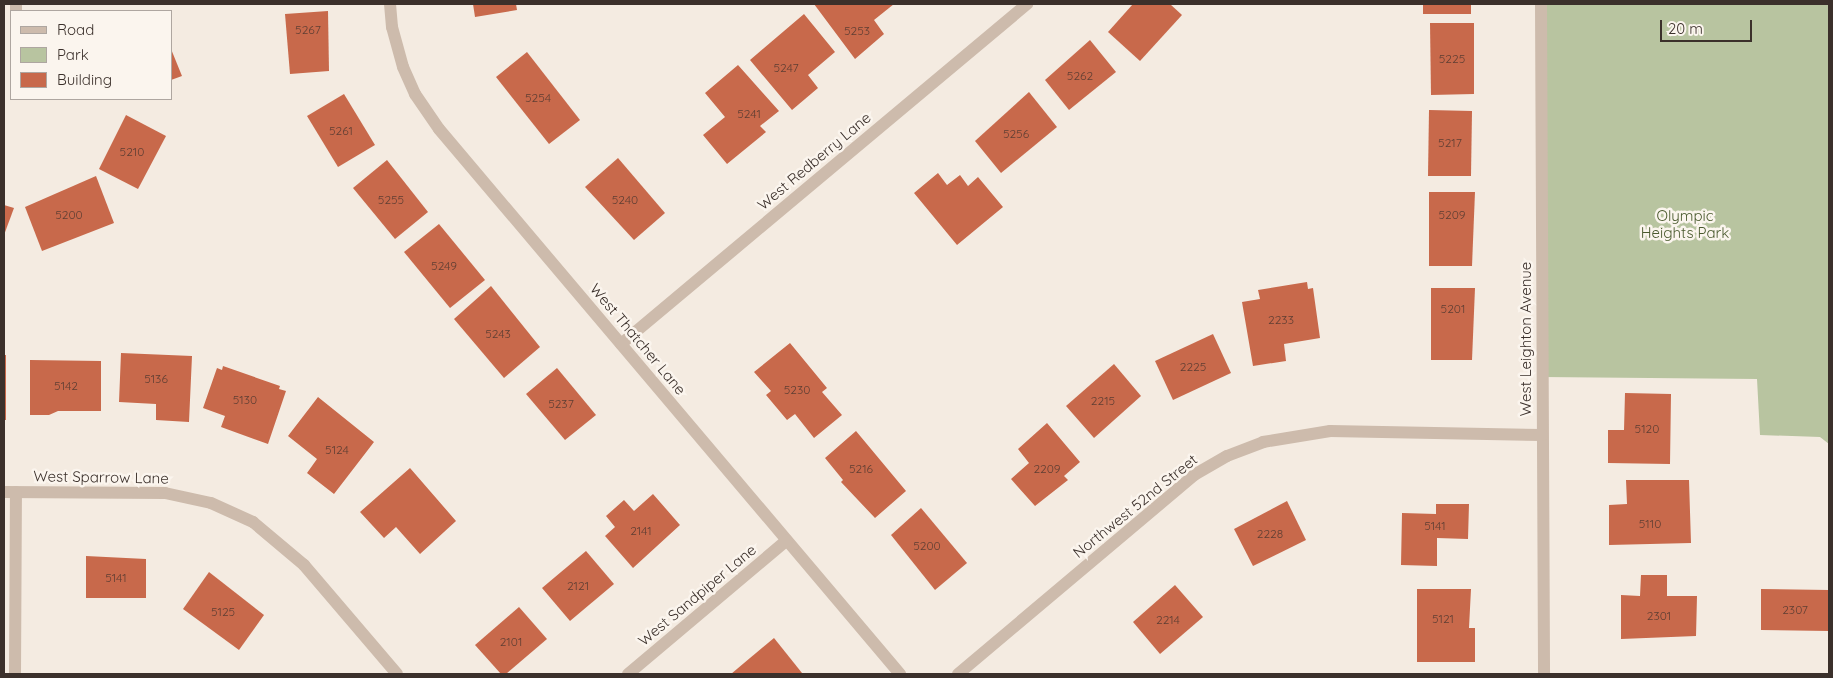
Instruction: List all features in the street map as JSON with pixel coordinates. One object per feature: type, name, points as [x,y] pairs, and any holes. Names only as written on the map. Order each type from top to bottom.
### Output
[{"type":"street","name":"West Thatcher Lane","points":[[390,4],[392,28],[403,67],[415,94],[439,129],[900,674]]},
{"type":"street","name":"West Redberry Lane","points":[[621,344],[1027,4]]},
{"type":"street","name":"West Leighton Avenue","points":[[1541,4],[1544,674]]},
{"type":"street","name":"Northwest 52nd Street","points":[[958,674],[1194,475],[1227,456],[1262,442],[1330,431],[1542,435]]},
{"type":"street","points":[[10,492],[15,674]]},
{"type":"street","name":"West Sparrow Lane","points":[[10,492],[165,493],[211,503],[252,522],[304,565],[397,674]]},
{"type":"street","name":"West Sandpiper Lane","points":[[628,674],[786,541]]},
{"type":"green space","name":"Olympic Heights Park","points":[[1541,4],[1829,4],[1829,444],[1820,437],[1760,435],[1757,379],[1543,377]]},
{"type":"building","points":[[473,4],[516,4],[517,10],[475,17]]},
{"type":"building","points":[[814,4],[894,4],[874,20],[884,34],[855,59]]},
{"type":"building","points":[[1133,4],[1170,4],[1182,15],[1140,61],[1108,32]]},
{"type":"building","points":[[1423,4],[1471,4],[1471,14],[1423,14]]},
{"type":"building","points":[[328,11],[329,71],[290,74],[285,14]]},
{"type":"building","points":[[804,14],[835,52],[808,75],[818,88],[792,110],[750,60]]},
{"type":"building","points":[[1430,23],[1474,23],[1474,94],[1431,95]]},
{"type":"building","points":[[1090,40],[1116,72],[1069,110],[1045,80]]},
{"type":"building","points":[[172,51],[182,76],[172,80]]},
{"type":"building","points":[[527,52],[580,120],[549,144],[496,77]]},
{"type":"building","points":[[738,65],[779,111],[760,126],[766,132],[727,164],[703,135],[725,117],[705,93]]},
{"type":"building","points":[[1029,92],[1057,127],[1001,173],[975,141]]},
{"type":"building","points":[[344,94],[375,145],[338,167],[307,116]]},
{"type":"building","points":[[1429,110],[1472,111],[1471,176],[1428,176]]},
{"type":"building","points":[[126,115],[166,136],[138,189],[99,169]]},
{"type":"building","points":[[618,158],[665,213],[634,240],[585,187]]},
{"type":"building","points":[[387,160],[428,212],[395,239],[353,188]]},
{"type":"building","points":[[938,173],[947,185],[960,175],[968,186],[978,177],[1003,207],[957,245],[914,193]]},
{"type":"building","points":[[96,176],[114,223],[42,251],[25,207]]},
{"type":"building","points":[[1429,192],[1475,192],[1472,266],[1429,266]]},
{"type":"building","points":[[4,205],[14,208],[4,235]]},
{"type":"building","points":[[439,224],[485,280],[450,308],[404,252]]},
{"type":"building","points":[[1307,282],[1308,289],[1313,288],[1320,338],[1284,344],[1286,361],[1253,366],[1242,302],[1260,299],[1258,290]]},
{"type":"building","points":[[491,286],[540,347],[504,378],[454,319]]},
{"type":"building","points":[[1431,288],[1475,288],[1472,360],[1431,360]]},
{"type":"building","points":[[1213,334],[1231,373],[1173,400],[1155,361]]},
{"type":"building","points":[[790,343],[827,388],[822,392],[842,415],[814,438],[795,414],[787,420],[766,395],[771,391],[754,372]]},
{"type":"building","points":[[121,353],[192,356],[189,422],[156,420],[156,404],[119,402]]},
{"type":"building","points":[[4,355],[6,355],[6,420],[4,420]]},
{"type":"building","points":[[30,360],[101,361],[101,411],[58,411],[49,415],[30,415]]},
{"type":"building","points":[[1114,364],[1141,396],[1094,438],[1066,406]]},
{"type":"building","points":[[223,366],[280,386],[279,389],[286,391],[268,444],[221,427],[225,416],[203,408],[217,368],[222,370]]},
{"type":"building","points":[[557,368],[596,415],[565,440],[526,394]]},
{"type":"building","points":[[1625,393],[1671,394],[1670,464],[1608,463],[1608,430],[1624,430]]},
{"type":"building","points":[[318,397],[374,442],[334,494],[307,473],[317,459],[288,436]]},
{"type":"building","points":[[1047,423],[1080,462],[1064,476],[1068,480],[1035,506],[1011,479],[1029,463],[1018,449]]},
{"type":"building","points":[[856,431],[906,491],[875,518],[841,482],[843,480],[825,458]]},
{"type":"building","points":[[410,468],[456,521],[420,554],[396,527],[384,538],[360,512]]},
{"type":"building","points":[[1626,480],[1689,480],[1691,543],[1609,545],[1609,505],[1627,504]]},
{"type":"building","points":[[653,494],[680,525],[633,568],[605,536],[615,527],[606,516],[624,500],[634,511]]},
{"type":"building","points":[[1287,501],[1306,540],[1253,566],[1234,529]]},
{"type":"building","points":[[1436,504],[1469,504],[1468,539],[1437,538],[1437,566],[1401,565],[1402,513],[1436,514]]},
{"type":"building","points":[[921,508],[967,563],[935,590],[891,535]]},
{"type":"building","points":[[586,551],[614,584],[570,621],[542,588]]},
{"type":"building","points":[[86,556],[146,559],[146,598],[86,598]]},
{"type":"building","points":[[209,572],[264,615],[239,650],[183,609]]},
{"type":"building","points":[[1641,575],[1667,575],[1667,596],[1697,596],[1696,636],[1621,639],[1621,595],[1640,596]]},
{"type":"building","points":[[1175,585],[1203,617],[1160,654],[1133,622]]},
{"type":"building","points":[[1417,589],[1471,589],[1469,628],[1475,628],[1475,662],[1417,662]]},
{"type":"building","points":[[1761,589],[1829,590],[1829,631],[1761,630]]},
{"type":"building","points":[[519,607],[547,639],[506,674],[501,674],[475,645]]},
{"type":"building","points":[[774,638],[802,673],[731,674]]}]
